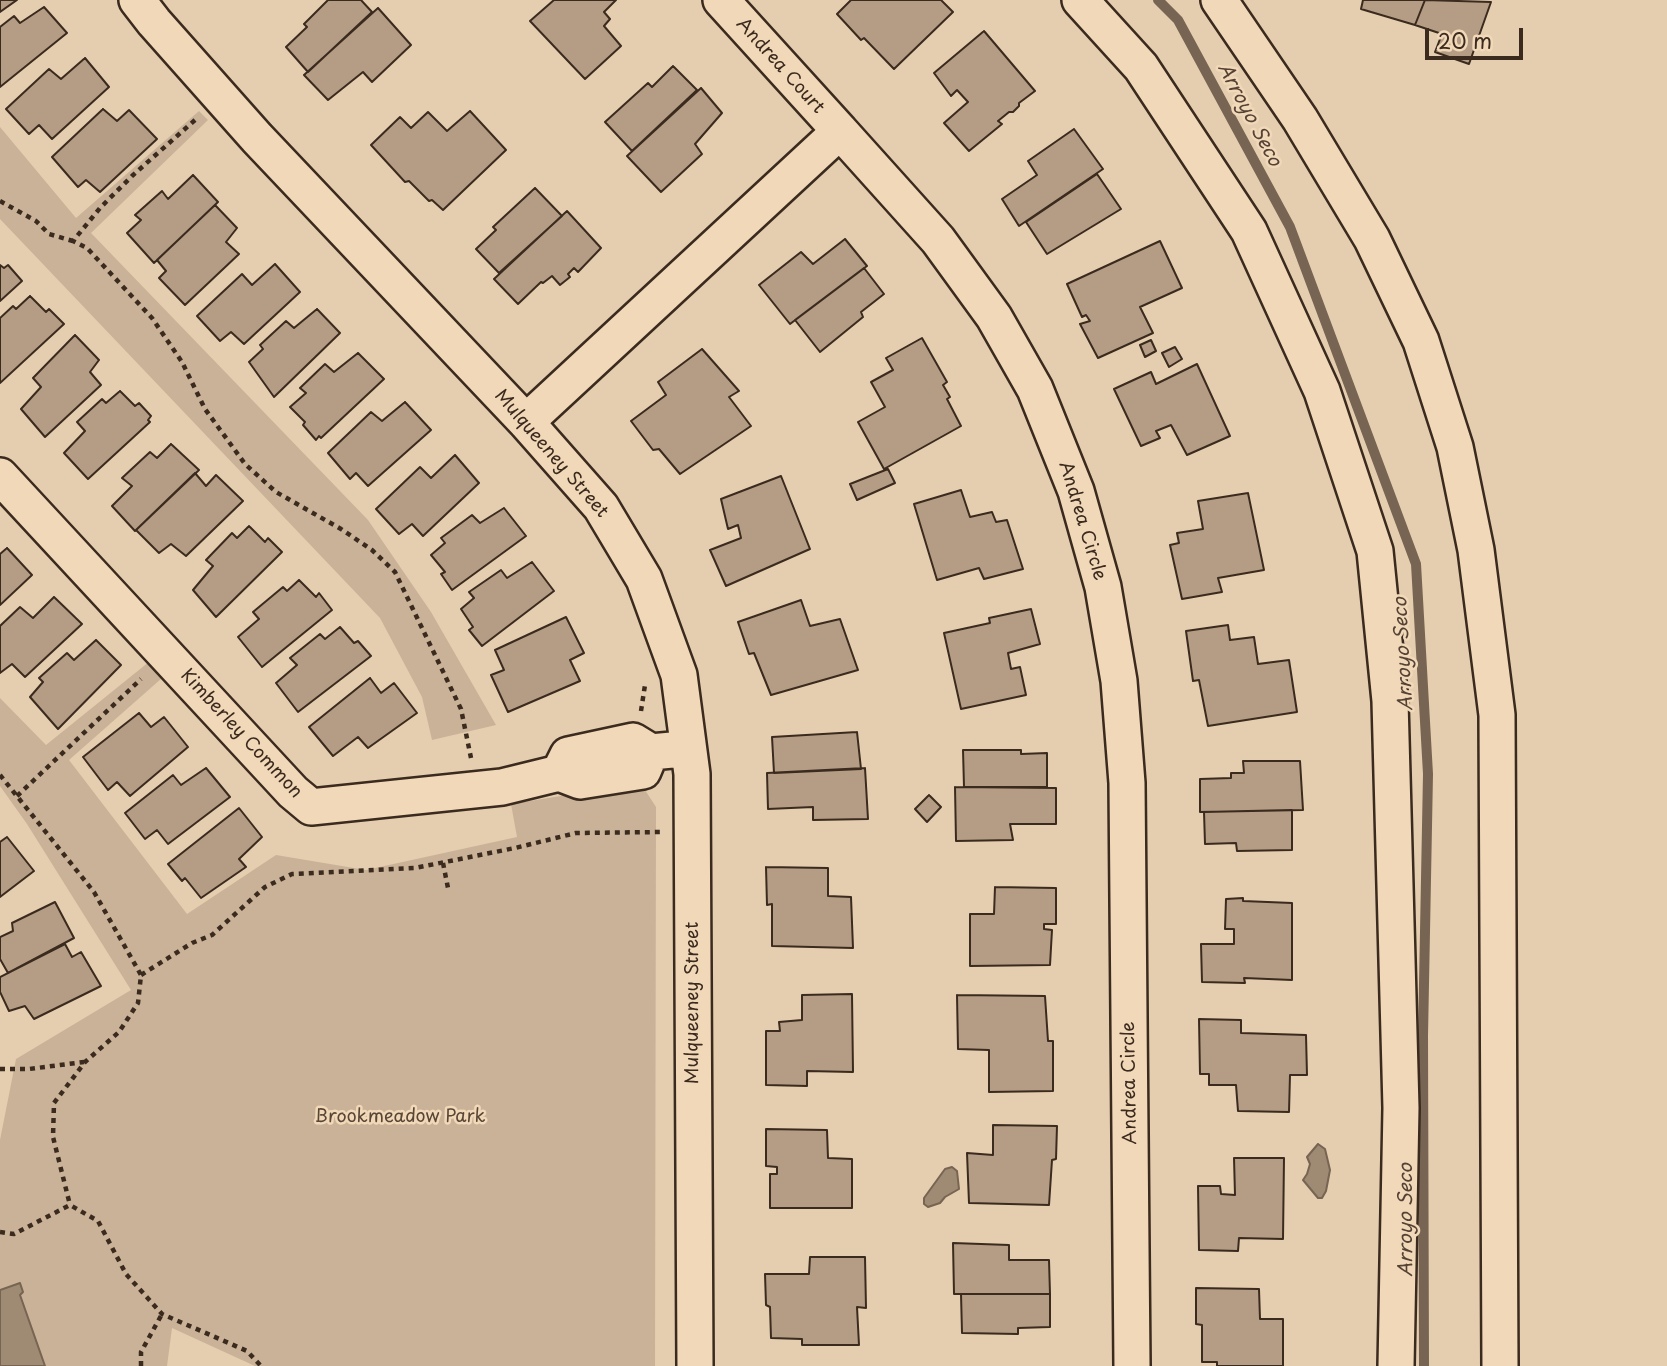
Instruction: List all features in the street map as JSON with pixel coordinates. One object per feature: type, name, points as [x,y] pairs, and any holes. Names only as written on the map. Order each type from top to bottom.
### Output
[{"type":"street","name":"Mulqueeney Street","points":[[137,0],[257,138],[526,422],[601,508],[644,579],[679,675],[692,774],[695,1366]]},
{"type":"street","name":"Andrea Court","points":[[721,0],[840,131]]},
{"type":"street","points":[[1080,0],[1141,67],[1249,231],[1322,391],[1375,551],[1390,701],[1401,1108],[1396,1366]]},
{"type":"street","points":[[1219,0],[1272,75],[1372,239],[1422,341],[1455,447],[1474,537],[1497,715],[1500,1366]]},
{"type":"street","points":[[526,422],[840,131]]},
{"type":"street","name":"Andrea Circle","points":[[840,131],[938,240],[994,317],[1035,389],[1071,478],[1103,587],[1119,681],[1127,783],[1132,1366]]},
{"type":"street","name":"Kimberley Common","points":[[0,476],[293,792],[311,807],[502,787],[559,773],[568,755],[633,741],[652,752],[689,749]]},
{"type":"path","points":[[73,241],[124,184],[202,114]]},
{"type":"path","points":[[0,201],[36,221],[49,234],[87,248],[152,318],[182,362],[205,409],[245,464],[276,492],[341,529],[372,550],[395,572],[461,709],[477,790]]},
{"type":"path","points":[[17,796],[166,655]]},
{"type":"path","points":[[0,775],[94,892],[142,975],[138,1003],[119,1032],[85,1062],[54,1103],[53,1137],[70,1205],[98,1221],[126,1274],[162,1314],[247,1351],[261,1366]]},
{"type":"path","points":[[142,975],[192,943],[212,936],[265,887],[292,874],[377,871],[443,863],[576,833],[664,832]]},
{"type":"path","points":[[443,863],[448,888]]},
{"type":"path","points":[[0,1069],[29,1069],[85,1062]]},
{"type":"path","points":[[0,1232],[14,1234],[70,1205]]},
{"type":"path","points":[[141,1366],[142,1352],[162,1314]]},
{"type":"green space","points":[[199,111],[208,120],[91,233],[368,520],[431,612],[496,725],[432,740],[422,697],[380,618],[0,219],[0,127],[76,218]]},
{"type":"green space","name":"Brookmeadow Park","points":[[155,657],[170,671],[69,760],[187,914],[276,855],[366,870],[517,837],[511,804],[629,785],[645,790],[656,807],[655,1366],[255,1366],[172,1328],[167,1366],[0,1366],[0,1140],[16,1059],[131,990],[27,824],[0,786],[0,698],[46,745]]},
{"type":"shaded area","points":[[1318,1144],[1325,1149],[1330,1170],[1322,1198],[1318,1198],[1303,1180],[1310,1164],[1307,1157]]},
{"type":"shaded area","points":[[952,1167],[957,1171],[959,1189],[940,1203],[928,1207],[924,1204],[924,1198],[945,1169]]},
{"type":"shaded area","points":[[20,1283],[23,1292],[20,1295],[45,1366],[0,1366],[0,1290]]},
{"type":"building","points":[[0,0],[17,0],[0,12]]},
{"type":"building","points":[[328,0],[361,0],[372,12],[308,72],[286,47],[307,27],[304,24]]},
{"type":"building","points":[[554,0],[616,0],[604,12],[610,19],[604,26],[621,46],[585,79],[530,21]]},
{"type":"building","points":[[851,0],[941,0],[953,12],[894,69],[837,14]]},
{"type":"building","points":[[1363,0],[1425,0],[1415,25],[1361,9]]},
{"type":"building","points":[[1425,0],[1491,2],[1469,64],[1435,52],[1442,34],[1415,25]]},
{"type":"building","points":[[44,7],[67,33],[0,87],[0,27],[14,16],[20,23]]},
{"type":"building","points":[[378,8],[411,45],[372,82],[363,72],[328,100],[304,75]]},
{"type":"building","points":[[984,31],[1035,91],[1019,103],[1013,112],[998,121],[1002,124],[969,151],[944,123],[968,102],[957,90],[951,96],[934,73]]},
{"type":"building","points":[[85,58],[109,87],[52,139],[39,125],[29,134],[6,109],[49,69],[61,79]]},
{"type":"building","points":[[673,66],[697,90],[632,151],[605,122],[648,83],[652,87]]},
{"type":"building","points":[[701,88],[722,113],[695,144],[702,154],[661,192],[627,156]]},
{"type":"building","points":[[103,109],[117,121],[129,110],[157,139],[100,192],[86,180],[78,187],[52,157]]},
{"type":"building","points":[[470,111],[506,150],[443,210],[432,200],[429,201],[409,181],[405,182],[371,145],[400,117],[411,128],[428,112],[447,131]]},
{"type":"building","points":[[1074,129],[1103,169],[1019,226],[1002,199],[1037,175],[1028,161]]},
{"type":"building","points":[[1097,174],[1121,209],[1047,254],[1026,222]]},
{"type":"building","points":[[193,175],[218,202],[154,263],[127,233],[141,220],[135,215],[162,191],[168,199]]},
{"type":"building","points":[[535,188],[562,216],[499,273],[476,249],[496,230],[493,227]]},
{"type":"building","points":[[215,205],[237,228],[226,242],[239,254],[185,305],[159,278],[166,271],[157,260]]},
{"type":"building","points":[[567,211],[601,248],[578,272],[574,268],[568,274],[570,277],[560,285],[552,276],[541,282],[518,304],[494,279]]},
{"type":"building","points":[[845,239],[867,266],[790,324],[759,285],[801,252],[813,264]]},
{"type":"building","points":[[1160,241],[1182,288],[1140,307],[1153,333],[1098,358],[1080,324],[1090,321],[1086,315],[1082,317],[1067,284]]},
{"type":"building","points":[[275,264],[300,292],[244,344],[231,332],[220,341],[197,316],[242,274],[252,285]]},
{"type":"building","points":[[0,265],[4,268],[8,265],[22,281],[0,301]]},
{"type":"building","points":[[864,268],[884,294],[861,312],[863,317],[820,352],[795,320]]},
{"type":"building","points":[[30,296],[46,312],[49,309],[64,324],[0,383],[0,318],[13,306],[16,309]]},
{"type":"building","points":[[317,309],[340,333],[274,397],[249,362],[263,349],[260,345],[286,321],[294,328]]},
{"type":"building","points":[[75,335],[99,360],[90,372],[101,385],[45,437],[21,409],[41,387],[33,378]]},
{"type":"building","points":[[922,338],[947,382],[943,385],[950,397],[947,399],[961,426],[884,469],[858,422],[885,407],[871,382],[893,370],[886,358]]},
{"type":"building","points":[[1151,340],[1156,351],[1145,357],[1140,345]]},
{"type":"building","points":[[1175,347],[1182,359],[1169,367],[1162,353]]},
{"type":"building","points":[[702,349],[739,391],[729,397],[751,426],[680,474],[659,449],[653,450],[631,421],[666,395],[658,382]]},
{"type":"building","points":[[358,353],[384,379],[316,440],[303,425],[305,422],[290,407],[306,393],[300,388],[325,364],[334,372]]},
{"type":"building","points":[[1197,364],[1230,436],[1187,455],[1171,425],[1156,431],[1160,438],[1141,446],[1114,389],[1151,372],[1156,384]]},
{"type":"building","points":[[120,391],[135,406],[139,403],[151,416],[148,420],[150,422],[88,479],[64,453],[85,431],[77,422],[102,399],[106,403]]},
{"type":"building","points":[[405,402],[431,430],[368,486],[356,473],[350,479],[328,453],[371,412],[382,421]]},
{"type":"building","points":[[171,444],[199,470],[135,531],[112,506],[132,486],[122,478],[150,452],[157,458]]},
{"type":"building","points":[[455,455],[479,483],[423,536],[412,524],[399,534],[376,509],[420,467],[431,478]]},
{"type":"building","points":[[888,469],[895,483],[857,500],[850,484]]},
{"type":"building","points":[[195,473],[206,486],[216,475],[243,501],[186,556],[171,544],[159,553],[136,530]]},
{"type":"building","points":[[781,476],[810,549],[726,586],[710,550],[741,538],[738,525],[728,529],[721,499]]},
{"type":"building","points":[[961,490],[970,517],[992,512],[996,522],[1007,520],[1023,569],[984,579],[979,568],[937,580],[914,504]]},
{"type":"building","points":[[1248,493],[1264,570],[1218,578],[1222,592],[1182,599],[1170,545],[1179,543],[1177,533],[1203,529],[1198,501]]},
{"type":"building","points":[[504,508],[526,536],[452,590],[441,574],[445,572],[431,555],[445,543],[441,538],[472,515],[480,523]]},
{"type":"building","points":[[249,526],[265,542],[268,538],[282,552],[216,617],[193,590],[213,566],[206,560],[232,533],[237,538]]},
{"type":"building","points":[[7,548],[32,575],[0,605],[0,554]]},
{"type":"building","points":[[532,562],[554,591],[482,646],[469,630],[473,627],[461,609],[474,598],[469,592],[501,570],[507,578]]},
{"type":"building","points":[[299,580],[316,597],[319,593],[332,610],[262,667],[238,637],[259,619],[253,612],[283,587],[287,591]]},
{"type":"building","points":[[54,597],[82,624],[25,677],[12,664],[0,673],[0,626],[20,607],[33,618]]},
{"type":"building","points":[[801,600],[810,626],[840,619],[858,670],[771,695],[754,653],[749,654],[738,622]]},
{"type":"building","points":[[1031,609],[1040,644],[1008,653],[1011,669],[1020,667],[1026,695],[961,709],[944,633],[990,623],[989,618]]},
{"type":"building","points":[[566,617],[584,653],[570,660],[580,681],[508,712],[491,675],[504,670],[495,650]]},
{"type":"building","points":[[1228,625],[1230,640],[1254,637],[1258,664],[1289,660],[1297,712],[1208,726],[1199,680],[1193,681],[1186,631]]},
{"type":"building","points":[[340,627],[354,643],[358,641],[371,656],[298,712],[276,683],[297,665],[290,658],[320,634],[325,639]]},
{"type":"building","points":[[96,640],[121,665],[58,729],[30,697],[43,682],[39,678],[67,653],[74,660]]},
{"type":"building","points":[[370,678],[381,693],[394,683],[417,713],[368,748],[358,737],[333,756],[309,727]]},
{"type":"building","points":[[139,713],[151,727],[164,717],[188,747],[130,796],[117,782],[108,790],[83,757]]},
{"type":"building","points":[[857,732],[861,769],[774,773],[772,737]]},
{"type":"building","points":[[963,750],[1047,753],[1047,787],[964,787]]},
{"type":"building","points":[[1243,761],[1300,761],[1303,810],[1200,812],[1200,779],[1231,778],[1231,773],[1244,773]]},
{"type":"building","points":[[206,768],[230,797],[168,844],[157,830],[145,839],[125,813],[173,775],[181,785]]},
{"type":"building","points":[[865,768],[868,819],[813,820],[813,807],[768,809],[767,773]]},
{"type":"building","points":[[955,787],[1056,788],[1056,824],[1010,824],[1013,840],[956,841]]},
{"type":"building","points":[[929,795],[941,807],[927,822],[915,809]]},
{"type":"building","points":[[239,808],[262,837],[239,859],[246,867],[201,898],[185,878],[182,881],[168,864]]},
{"type":"building","points":[[1292,810],[1292,850],[1237,851],[1236,843],[1205,844],[1204,812]]},
{"type":"building","points":[[7,837],[34,871],[0,897],[0,842]]},
{"type":"building","points":[[766,867],[828,868],[828,896],[851,897],[853,948],[772,946],[772,904],[767,905]]},
{"type":"building","points":[[995,887],[1056,888],[1056,924],[1044,924],[1044,929],[1052,930],[1050,965],[970,966],[970,914],[994,914]]},
{"type":"building","points":[[1243,898],[1243,901],[1292,903],[1292,980],[1244,978],[1245,983],[1202,982],[1201,944],[1234,944],[1234,929],[1225,929],[1226,899]]},
{"type":"building","points":[[55,902],[74,938],[8,973],[0,959],[0,937],[13,931],[12,923]]},
{"type":"building","points":[[65,944],[72,957],[81,952],[101,986],[34,1019],[25,1006],[9,1011],[0,992],[0,977]]},
{"type":"building","points":[[852,994],[853,1072],[807,1071],[807,1086],[766,1085],[766,1031],[780,1031],[779,1022],[802,1020],[802,995]]},
{"type":"building","points":[[957,995],[1045,996],[1048,1041],[1053,1041],[1053,1091],[989,1092],[989,1050],[958,1049]]},
{"type":"building","points":[[1199,1019],[1241,1020],[1241,1033],[1306,1035],[1307,1075],[1290,1075],[1289,1112],[1238,1111],[1236,1085],[1209,1085],[1209,1074],[1200,1074]]},
{"type":"building","points":[[993,1125],[1057,1126],[1056,1159],[1052,1160],[1049,1205],[969,1203],[967,1153],[993,1155]]},
{"type":"building","points":[[766,1129],[827,1130],[828,1158],[852,1159],[852,1208],[770,1208],[770,1174],[777,1174],[777,1167],[766,1166]]},
{"type":"building","points":[[1234,1158],[1284,1158],[1283,1239],[1239,1238],[1238,1251],[1199,1250],[1198,1186],[1220,1186],[1221,1194],[1235,1195]]},
{"type":"building","points":[[953,1243],[1009,1245],[1009,1260],[1049,1260],[1050,1294],[954,1294]]},
{"type":"building","points":[[810,1257],[865,1257],[866,1308],[857,1307],[859,1345],[802,1345],[802,1339],[771,1338],[765,1274],[809,1274]]},
{"type":"building","points":[[1196,1288],[1259,1289],[1260,1319],[1283,1319],[1283,1366],[1217,1366],[1217,1362],[1202,1362],[1202,1325],[1196,1324]]},
{"type":"building","points":[[961,1294],[1050,1294],[1050,1327],[1018,1328],[1018,1334],[962,1333]]},
{"type":"waterway","name":"Arroyo Seco","points":[[1158,0],[1178,20],[1290,227],[1416,564],[1428,774],[1423,1036],[1424,1366]]}]
